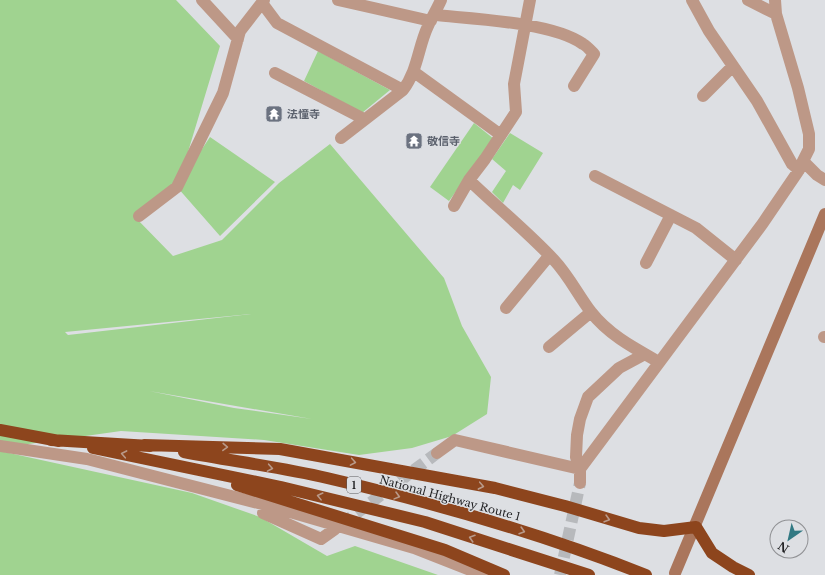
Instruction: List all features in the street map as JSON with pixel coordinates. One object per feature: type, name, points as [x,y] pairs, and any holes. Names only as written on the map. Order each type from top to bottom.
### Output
[{"type":"highway","name":"National Highway Route 1","points":[[0,430],[281,487],[425,522],[589,575]]},
{"type":"highway","name":"National Highway Route 1","points":[[51,440],[144,445],[326,478],[474,516],[586,551],[646,575]]},
{"type":"highway","points":[[144,445],[280,449],[495,488],[565,506],[639,528],[664,531],[696,527],[712,553],[733,567],[749,575]]},
{"type":"highway","points":[[151,460],[445,550],[504,575]]},
{"type":"street","points":[[202,0],[238,38]]},
{"type":"street","points":[[338,0],[433,18],[526,25],[567,36],[583,44],[594,54],[574,86]]},
{"type":"street","points":[[341,138],[403,90],[414,72],[441,0]]},
{"type":"street","points":[[454,206],[469,180],[516,112],[514,84],[530,0]]},
{"type":"street","points":[[692,0],[709,31],[757,101],[792,164],[801,165],[825,180]]},
{"type":"street","points":[[748,0],[776,14]]},
{"type":"street","points":[[580,470],[763,223],[801,165],[809,149],[809,134],[798,88],[776,14],[775,0]]},
{"type":"street","points":[[138,216],[178,187],[223,93],[240,31],[263,1],[277,24],[403,90]]},
{"type":"street","points":[[703,96],[733,66]]},
{"type":"street","points":[[414,72],[501,135]]},
{"type":"street","points":[[275,73],[364,119]]},
{"type":"street","points":[[595,176],[696,228],[736,260]]},
{"type":"street","points":[[469,180],[567,274],[591,312],[606,328],[625,343],[659,362]]},
{"type":"street","points":[[675,573],[696,527],[825,214]]},
{"type":"street","points":[[646,262],[671,215]]},
{"type":"street","points":[[506,308],[549,256]]},
{"type":"street","points":[[548,347],[591,312]]},
{"type":"street","points":[[580,483],[580,470],[576,457],[577,435],[580,419],[588,397],[619,368],[645,354]]},
{"type":"street","points":[[437,453],[455,440],[580,470]]},
{"type":"street","points":[[0,446],[87,459],[266,505],[414,548],[483,575]]},
{"type":"street","points":[[266,505],[263,513],[320,539],[335,529]]},
{"type":"green space","points":[[0,0],[176,0],[220,46],[178,185],[210,137],[275,182],[220,236],[177,187],[135,217],[173,256],[222,240],[279,183],[330,144],[444,278],[462,326],[491,377],[487,414],[452,436],[412,448],[359,455],[264,440],[121,431],[0,448]],"holes":[[[251,314],[68,335],[65,332]],[[149,391],[312,419],[234,408]]]},
{"type":"green space","points":[[318,51],[390,90],[362,113],[304,81]]},
{"type":"green space","points":[[474,123],[494,139],[449,201],[430,187]]},
{"type":"green space","points":[[510,133],[543,153],[520,190],[513,185],[503,203],[492,192],[506,171],[492,159]]},
{"type":"green space","points":[[0,451],[192,493],[260,517],[327,556],[355,546],[438,575],[0,575]]},
{"type":"tunnel","points":[[342,524],[437,453]]},
{"type":"tunnel","points":[[560,575],[580,483]]},
{"type":"place","name":"法憧寺","points":[[274,114]]},
{"type":"place","name":"敬信寺","points":[[414,141]]}]
